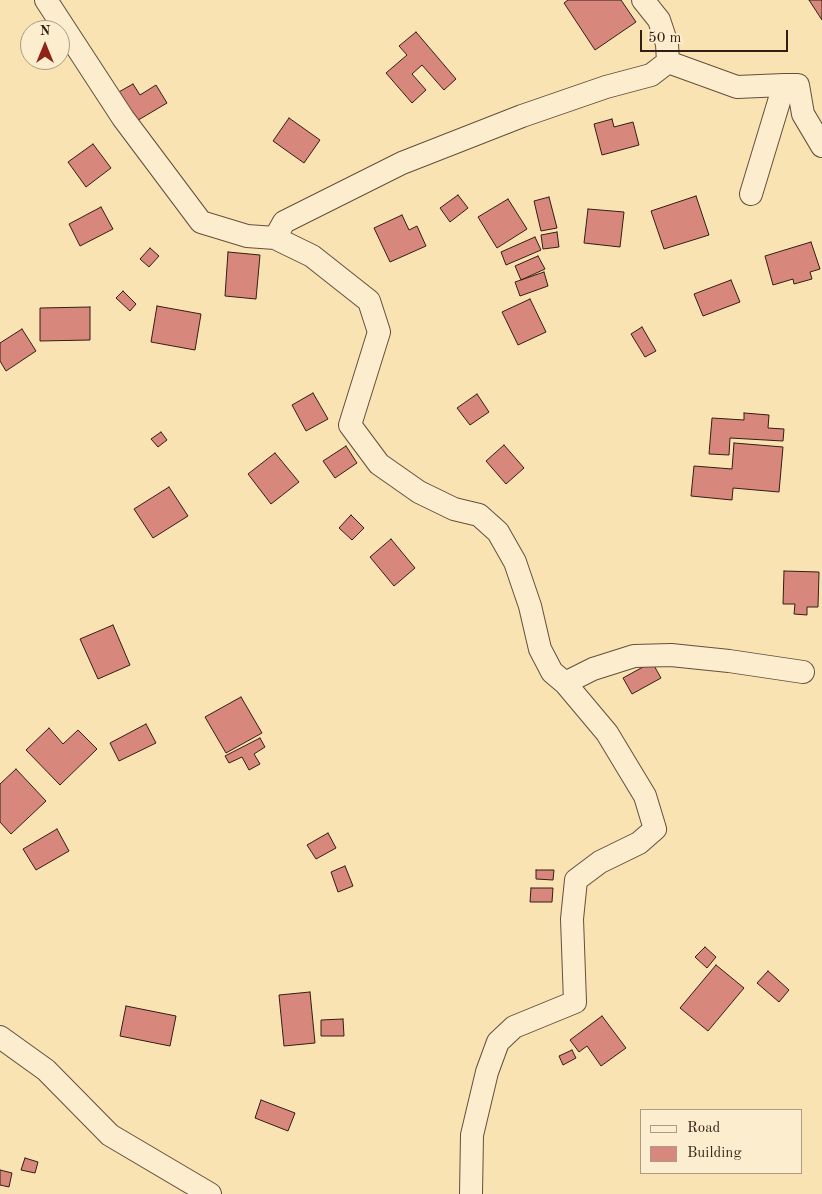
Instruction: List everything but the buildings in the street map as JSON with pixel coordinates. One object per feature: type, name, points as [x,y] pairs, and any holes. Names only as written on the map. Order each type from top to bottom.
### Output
[{"type":"street","points":[[46,0],[123,118],[201,222],[247,236],[275,238],[312,256],[369,301],[379,332],[350,424],[379,464],[419,492],[454,509],[479,515],[498,532],[515,562],[530,606],[540,649],[552,672],[565,683],[607,733],[645,796],[655,828],[639,843],[600,862],[576,880],[572,920],[575,1002],[514,1027],[498,1042],[486,1072],[472,1135],[471,1194]]},
{"type":"street","points":[[643,0],[659,20],[667,44],[668,62]]},
{"type":"street","points":[[275,238],[284,222],[402,164],[522,116],[606,87],[651,75],[668,62]]},
{"type":"street","points":[[668,62],[737,86],[798,85],[803,114],[822,146]]},
{"type":"street","points":[[752,194],[784,85]]},
{"type":"street","points":[[565,683],[593,669],[634,656],[671,656],[803,672]]},
{"type":"street","points":[[0,1037],[46,1070],[110,1135],[210,1194]]}]
